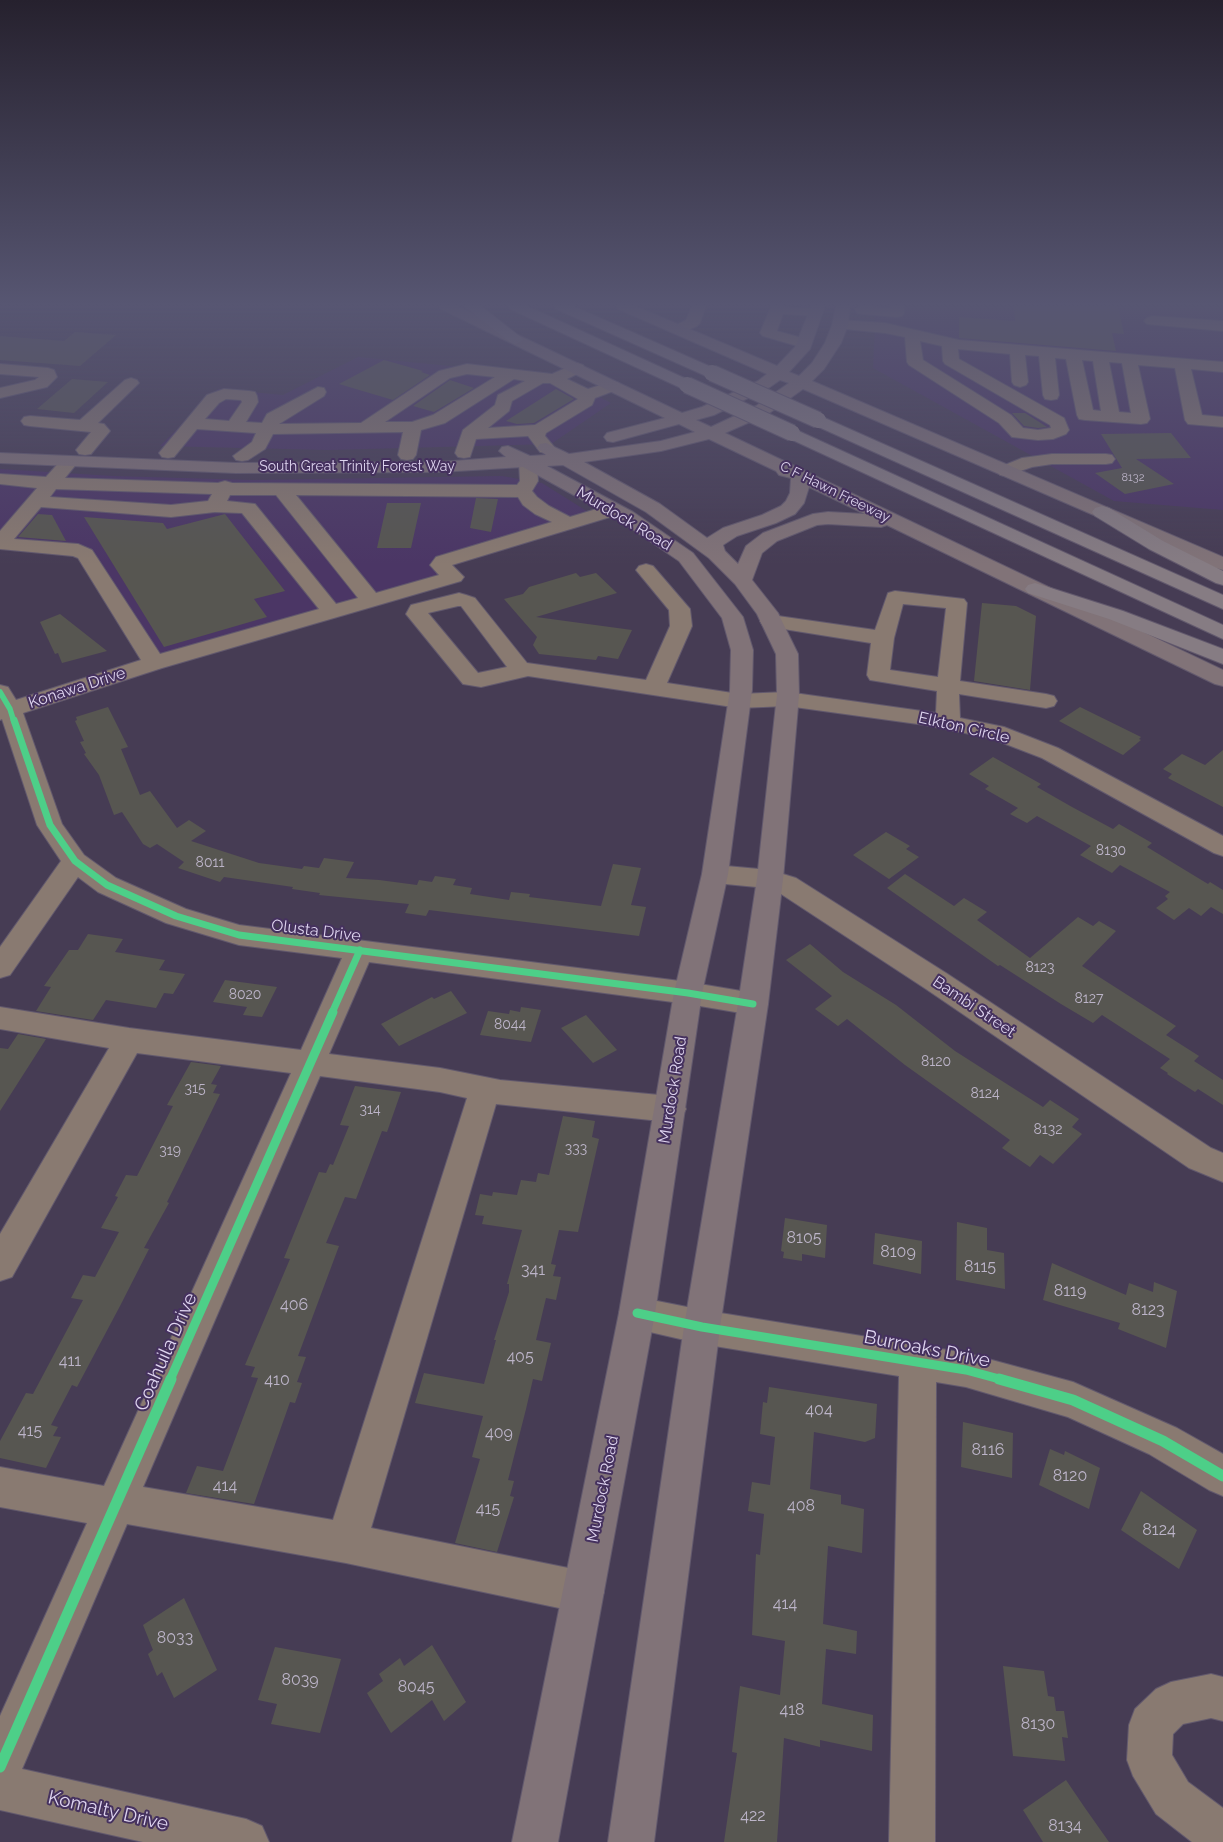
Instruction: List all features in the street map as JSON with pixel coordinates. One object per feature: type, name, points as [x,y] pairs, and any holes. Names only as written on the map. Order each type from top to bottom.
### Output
[{"type":"highway","points":[[702,392],[1223,634]]},
{"type":"highway","points":[[755,392],[1223,603]]},
{"type":"highway","points":[[1102,512],[1156,545],[1223,579]]},
{"type":"highway","points":[[1035,588],[1116,615],[1223,657]]},
{"type":"main road","name":"C F Hawn Freeway","points":[[626,392],[1223,679]]},
{"type":"main road","points":[[633,433],[645,424],[648,419],[644,400],[665,403],[689,402],[715,392]]},
{"type":"main road","name":"South Great Trinity Forest Way","points":[[1,455],[85,450],[168,453],[239,462],[464,453],[526,463],[708,411],[748,392]]},
{"type":"main road","name":"South Great Trinity Forest Way","points":[[1,455],[69,462],[239,462],[440,468],[568,460],[661,446],[712,432],[762,410],[788,392]]},
{"type":"main road","points":[[825,392],[1223,564]]},
{"type":"main road","points":[[839,392],[856,405]]},
{"type":"main road","points":[[753,453],[750,441],[756,431],[779,418],[822,403],[856,405]]},
{"type":"main road","points":[[661,446],[735,456],[800,476],[799,493],[788,510],[769,519],[730,532],[715,541],[712,546],[709,565]]},
{"type":"main road","name":"Murdock Road","points":[[526,463],[568,460],[653,508],[709,565],[732,617],[742,650],[739,701],[715,874],[688,993],[637,1313],[534,1842]]},
{"type":"main road","name":"Murdock Road","points":[[526,463],[626,516],[686,557],[742,580],[767,613],[787,654],[787,700],[770,879],[753,1004],[702,1327],[631,1842]]},
{"type":"main road","points":[[742,580],[753,550],[761,543],[770,537],[813,520],[828,518],[866,519],[913,529]]},
{"type":"street","points":[[84,426],[120,392]]},
{"type":"street","points":[[220,498],[239,462],[259,445],[273,418],[318,392]]},
{"type":"street","points":[[366,427],[418,392]]},
{"type":"street","points":[[192,423],[267,429],[413,427],[439,419],[482,392]]},
{"type":"street","points":[[464,453],[469,434],[503,407],[504,399],[518,392]]},
{"type":"street","points":[[581,392],[587,395],[596,392]]},
{"type":"street","points":[[963,392],[1005,419],[1018,434],[1052,434],[1060,430],[1058,422],[1005,392]]},
{"type":"street","points":[[1081,392],[1085,415],[1141,419],[1136,392]]},
{"type":"street","points":[[1106,392],[1111,417]]},
{"type":"street","points":[[1188,392],[1194,420],[1223,422]]},
{"type":"street","points":[[168,453],[213,399],[224,394],[249,396],[250,402],[234,427]]},
{"type":"street","points":[[469,434],[539,430],[586,401],[587,395]]},
{"type":"street","points":[[30,421],[98,428],[101,431],[85,450]]},
{"type":"street","points":[[406,455],[413,427]]},
{"type":"street","points":[[539,430],[526,463],[530,501],[542,510],[568,523],[613,510]]},
{"type":"street","points":[[1006,470],[1028,462],[1052,459],[1106,459]]},
{"type":"street","points":[[69,462],[4,533],[3,544],[78,550],[85,554],[154,663]]},
{"type":"street","points":[[34,501],[171,511],[220,498],[282,490],[437,489],[526,463]]},
{"type":"street","points":[[437,489],[440,468]]},
{"type":"street","points":[[0,479],[220,498],[248,508],[331,611]]},
{"type":"street","points":[[282,490],[371,600]]},
{"type":"street","name":"Konawa Drive","points":[[3,705],[454,577],[440,565],[443,561],[568,523]]},
{"type":"street","points":[[646,570],[679,609],[681,626],[654,688]]},
{"type":"street","points":[[948,722],[948,684],[957,603],[896,597],[883,638],[878,675],[948,684],[1046,701]]},
{"type":"street","name":"Elkton Circle","points":[[521,670],[468,602],[459,599],[418,609],[417,614],[471,679],[481,680],[528,669],[739,701],[787,700],[948,722],[996,732],[1050,753],[1223,848]]},
{"type":"street","points":[[771,621],[883,638]]},
{"type":"street","name":"Olusta Drive","points":[[3,705],[50,825],[75,861],[107,885],[176,916],[238,934],[688,993],[753,1004]]},
{"type":"street","points":[[0,968],[75,861]]},
{"type":"street","name":"Bambi Street","points":[[715,874],[770,879],[787,885],[1200,1158],[1223,1168]]},
{"type":"street","name":"Coahuila Drive","points":[[0,1766],[312,1063],[360,950]]},
{"type":"street","points":[[0,1018],[129,1040],[312,1063],[485,1088],[500,1092],[670,1109]]},
{"type":"street","points":[[0,1266],[129,1040]]},
{"type":"street","points":[[346,1543],[485,1088]]},
{"type":"street","name":"Burroaks Drive","points":[[637,1313],[702,1327],[966,1370],[1073,1400],[1163,1441],[1223,1476]]},
{"type":"street","points":[[912,1842],[918,1362]]},
{"type":"street","points":[[0,1487],[346,1543],[583,1592]]},
{"type":"street","points":[[1223,1699],[1211,1696],[1171,1704],[1151,1725],[1149,1760],[1172,1798],[1216,1831],[1223,1832]]},
{"type":"street","name":"Komalty Drive","points":[[0,1787],[246,1842]]},
{"type":"shaded area","points":[[215,392],[250,392],[283,395],[289,392],[590,392],[611,403],[551,444],[329,450],[160,446]]},
{"type":"shaded area","points":[[916,392],[1223,392],[1223,510],[1114,501]]},
{"type":"shaded area","points":[[0,469],[113,476],[252,480],[502,476],[542,483],[601,520],[450,564],[464,578],[143,662],[83,564],[75,556],[0,548]]},
{"type":"building","points":[[57,392],[97,392],[74,413],[37,409]]},
{"type":"building","points":[[366,392],[405,392],[393,400]]},
{"type":"building","points":[[433,392],[467,392],[434,412],[413,406]]},
{"type":"building","points":[[551,392],[561,392],[574,399],[534,423],[517,424],[506,421]]},
{"type":"building","points":[[1012,413],[1025,413],[1047,427],[1024,426]]},
{"type":"building","points":[[1171,433],[1191,458],[1136,459],[1174,484],[1125,494],[1095,473],[1122,468],[1101,434]]},
{"type":"building","points":[[476,498],[498,499],[491,532],[470,528]]},
{"type":"building","points":[[387,503],[421,503],[411,548],[377,548]]},
{"type":"building","points":[[38,514],[52,515],[66,541],[18,537]]},
{"type":"building","points":[[225,514],[285,591],[254,599],[267,617],[164,647],[84,517],[163,523],[167,529]]},
{"type":"building","points":[[576,573],[580,577],[596,573],[617,593],[536,617],[632,630],[618,659],[598,656],[596,660],[539,654],[533,645],[537,637],[504,599],[523,594],[529,587]]},
{"type":"building","points":[[982,603],[1016,606],[1036,616],[1030,690],[974,681]]},
{"type":"building","points":[[60,614],[107,651],[62,663],[58,653],[55,654],[40,622]]},
{"type":"building","points":[[108,707],[128,747],[121,749],[140,795],[150,791],[177,828],[189,820],[206,831],[191,841],[259,863],[302,869],[304,866],[319,868],[324,858],[354,862],[346,878],[417,885],[419,880],[432,882],[435,876],[456,879],[453,885],[472,888],[470,894],[509,900],[511,892],[530,894],[529,897],[601,906],[613,864],[641,868],[631,905],[646,907],[639,936],[429,910],[426,916],[405,913],[409,904],[319,895],[320,893],[292,889],[293,887],[224,877],[220,882],[178,868],[184,862],[157,844],[150,848],[143,844],[122,812],[114,815],[99,775],[84,754],[86,753],[80,742],[84,741],[75,721],[77,720],[76,717]]},
{"type":"building","points":[[1080,707],[1141,737],[1139,739],[1141,740],[1123,755],[1059,721]]},
{"type":"building","points":[[1223,750],[1223,807],[1168,778],[1172,774],[1163,769],[1182,754],[1205,765]]},
{"type":"building","points":[[993,757],[1041,784],[1037,787],[1072,807],[1113,829],[1119,824],[1152,843],[1147,847],[1208,884],[1210,882],[1223,890],[1223,914],[1211,907],[1201,916],[1189,908],[1174,920],[1156,908],[1168,899],[1165,896],[1170,892],[1120,865],[1112,873],[1080,855],[1091,846],[1037,816],[1027,823],[1010,814],[1018,808],[985,789],[989,786],[969,774]]},
{"type":"building","points":[[886,832],[910,846],[906,849],[919,857],[889,879],[853,855]]},
{"type":"building","points":[[905,874],[954,906],[964,898],[987,912],[977,920],[1030,958],[1078,917],[1093,926],[1099,921],[1116,931],[1082,966],[1176,1026],[1166,1035],[1199,1056],[1194,1061],[1223,1080],[1223,1105],[1198,1089],[1195,1092],[1167,1074],[1160,1068],[1170,1059],[1102,1015],[1093,1023],[1000,965],[998,966],[887,888]]},
{"type":"building","points":[[88,934],[123,939],[115,952],[165,960],[159,970],[185,974],[173,994],[164,993],[156,1008],[106,1000],[93,1020],[36,1011],[51,987],[44,986],[69,950],[78,950]]},
{"type":"building","points":[[810,944],[843,972],[896,1005],[955,1051],[1043,1107],[1050,1100],[1079,1119],[1072,1127],[1082,1134],[1053,1164],[1040,1155],[1030,1167],[1002,1148],[1010,1140],[905,1065],[847,1019],[838,1026],[815,1009],[832,996],[786,960]]},
{"type":"building","points":[[225,980],[277,987],[262,1017],[243,1015],[247,1007],[213,1002]]},
{"type":"building","points":[[451,991],[467,1013],[399,1046],[381,1024],[432,997],[434,999]]},
{"type":"building","points":[[521,1007],[541,1010],[531,1042],[480,1035],[488,1011],[509,1014],[510,1010],[520,1012]]},
{"type":"building","points":[[586,1015],[617,1050],[593,1063],[561,1028]]},
{"type":"building","points":[[18,1034],[46,1039],[0,1111],[0,1048],[8,1049]]},
{"type":"building","points":[[191,1062],[221,1066],[211,1084],[217,1085],[213,1093],[220,1094],[167,1202],[169,1203],[144,1248],[149,1249],[120,1306],[77,1387],[72,1385],[51,1425],[58,1427],[53,1436],[61,1437],[46,1468],[0,1458],[0,1441],[26,1393],[33,1394],[83,1300],[71,1298],[83,1275],[95,1277],[119,1232],[101,1228],[118,1197],[115,1196],[126,1175],[137,1176],[173,1106],[167,1105]]},
{"type":"building","points":[[355,1086],[401,1092],[387,1132],[382,1131],[356,1199],[345,1197],[326,1243],[339,1246],[298,1356],[306,1357],[297,1382],[302,1383],[295,1403],[290,1402],[254,1504],[186,1493],[197,1466],[223,1471],[258,1378],[251,1377],[255,1367],[245,1365],[290,1259],[284,1258],[319,1172],[326,1173],[330,1164],[333,1165],[349,1126],[340,1125]]},
{"type":"building","points":[[563,1116],[595,1121],[592,1137],[599,1139],[578,1232],[559,1230],[551,1264],[556,1265],[553,1276],[561,1277],[556,1300],[546,1298],[536,1340],[551,1343],[542,1381],[533,1379],[508,1480],[514,1481],[510,1496],[514,1497],[497,1552],[455,1543],[480,1459],[472,1457],[483,1416],[415,1403],[424,1373],[484,1384],[496,1340],[494,1340],[509,1292],[509,1284],[507,1284],[522,1230],[482,1224],[484,1216],[475,1215],[480,1194],[492,1196],[493,1192],[517,1195],[521,1180],[536,1182],[538,1173],[549,1175]]},
{"type":"building","points":[[785,1218],[827,1225],[825,1258],[802,1254],[802,1261],[783,1258],[784,1252],[781,1251]]},
{"type":"building","points":[[957,1222],[987,1228],[987,1250],[1004,1253],[1005,1289],[956,1280]]},
{"type":"building","points":[[875,1233],[922,1241],[921,1274],[873,1264]]},
{"type":"building","points":[[1052,1263],[1126,1295],[1129,1283],[1153,1292],[1154,1282],[1177,1291],[1166,1348],[1118,1329],[1120,1323],[1043,1300]]},
{"type":"building","points":[[769,1387],[877,1404],[875,1438],[865,1442],[814,1432],[810,1489],[841,1495],[841,1504],[864,1509],[862,1553],[828,1546],[823,1624],[857,1631],[856,1654],[826,1649],[822,1704],[873,1715],[872,1751],[820,1740],[820,1747],[784,1738],[777,1842],[724,1842],[737,1753],[732,1752],[740,1686],[780,1695],[785,1641],[752,1635],[756,1554],[760,1555],[764,1514],[748,1511],[752,1482],[770,1485],[775,1437],[760,1434],[763,1402],[767,1403]]},
{"type":"building","points":[[963,1422],[1013,1433],[1012,1478],[961,1467]]},
{"type":"building","points":[[1050,1449],[1064,1455],[1065,1451],[1100,1468],[1089,1509],[1039,1485]]},
{"type":"building","points":[[1141,1491],[1197,1530],[1179,1569],[1121,1530]]},
{"type":"building","points":[[184,1598],[217,1670],[174,1698],[162,1672],[157,1676],[148,1654],[153,1650],[143,1625]]},
{"type":"building","points":[[432,1645],[466,1702],[444,1721],[432,1700],[391,1733],[367,1693],[383,1681],[379,1674],[400,1658],[404,1666]]},
{"type":"building","points":[[275,1647],[341,1659],[320,1733],[271,1724],[277,1704],[258,1700]]},
{"type":"building","points":[[1003,1666],[1044,1671],[1048,1696],[1054,1697],[1056,1711],[1064,1711],[1068,1738],[1062,1737],[1065,1761],[1013,1756]]},
{"type":"building","points":[[1066,1780],[1109,1842],[1043,1842],[1023,1810]]},
{"type":"cycle path","points":[[0,692],[10,709],[50,825],[75,861],[107,885],[176,916],[239,935],[688,993],[753,1004]]},
{"type":"cycle path","points":[[0,1767],[360,950]]},
{"type":"cycle path","points":[[637,1313],[702,1327],[966,1370],[1073,1400],[1163,1441],[1223,1476]]}]
